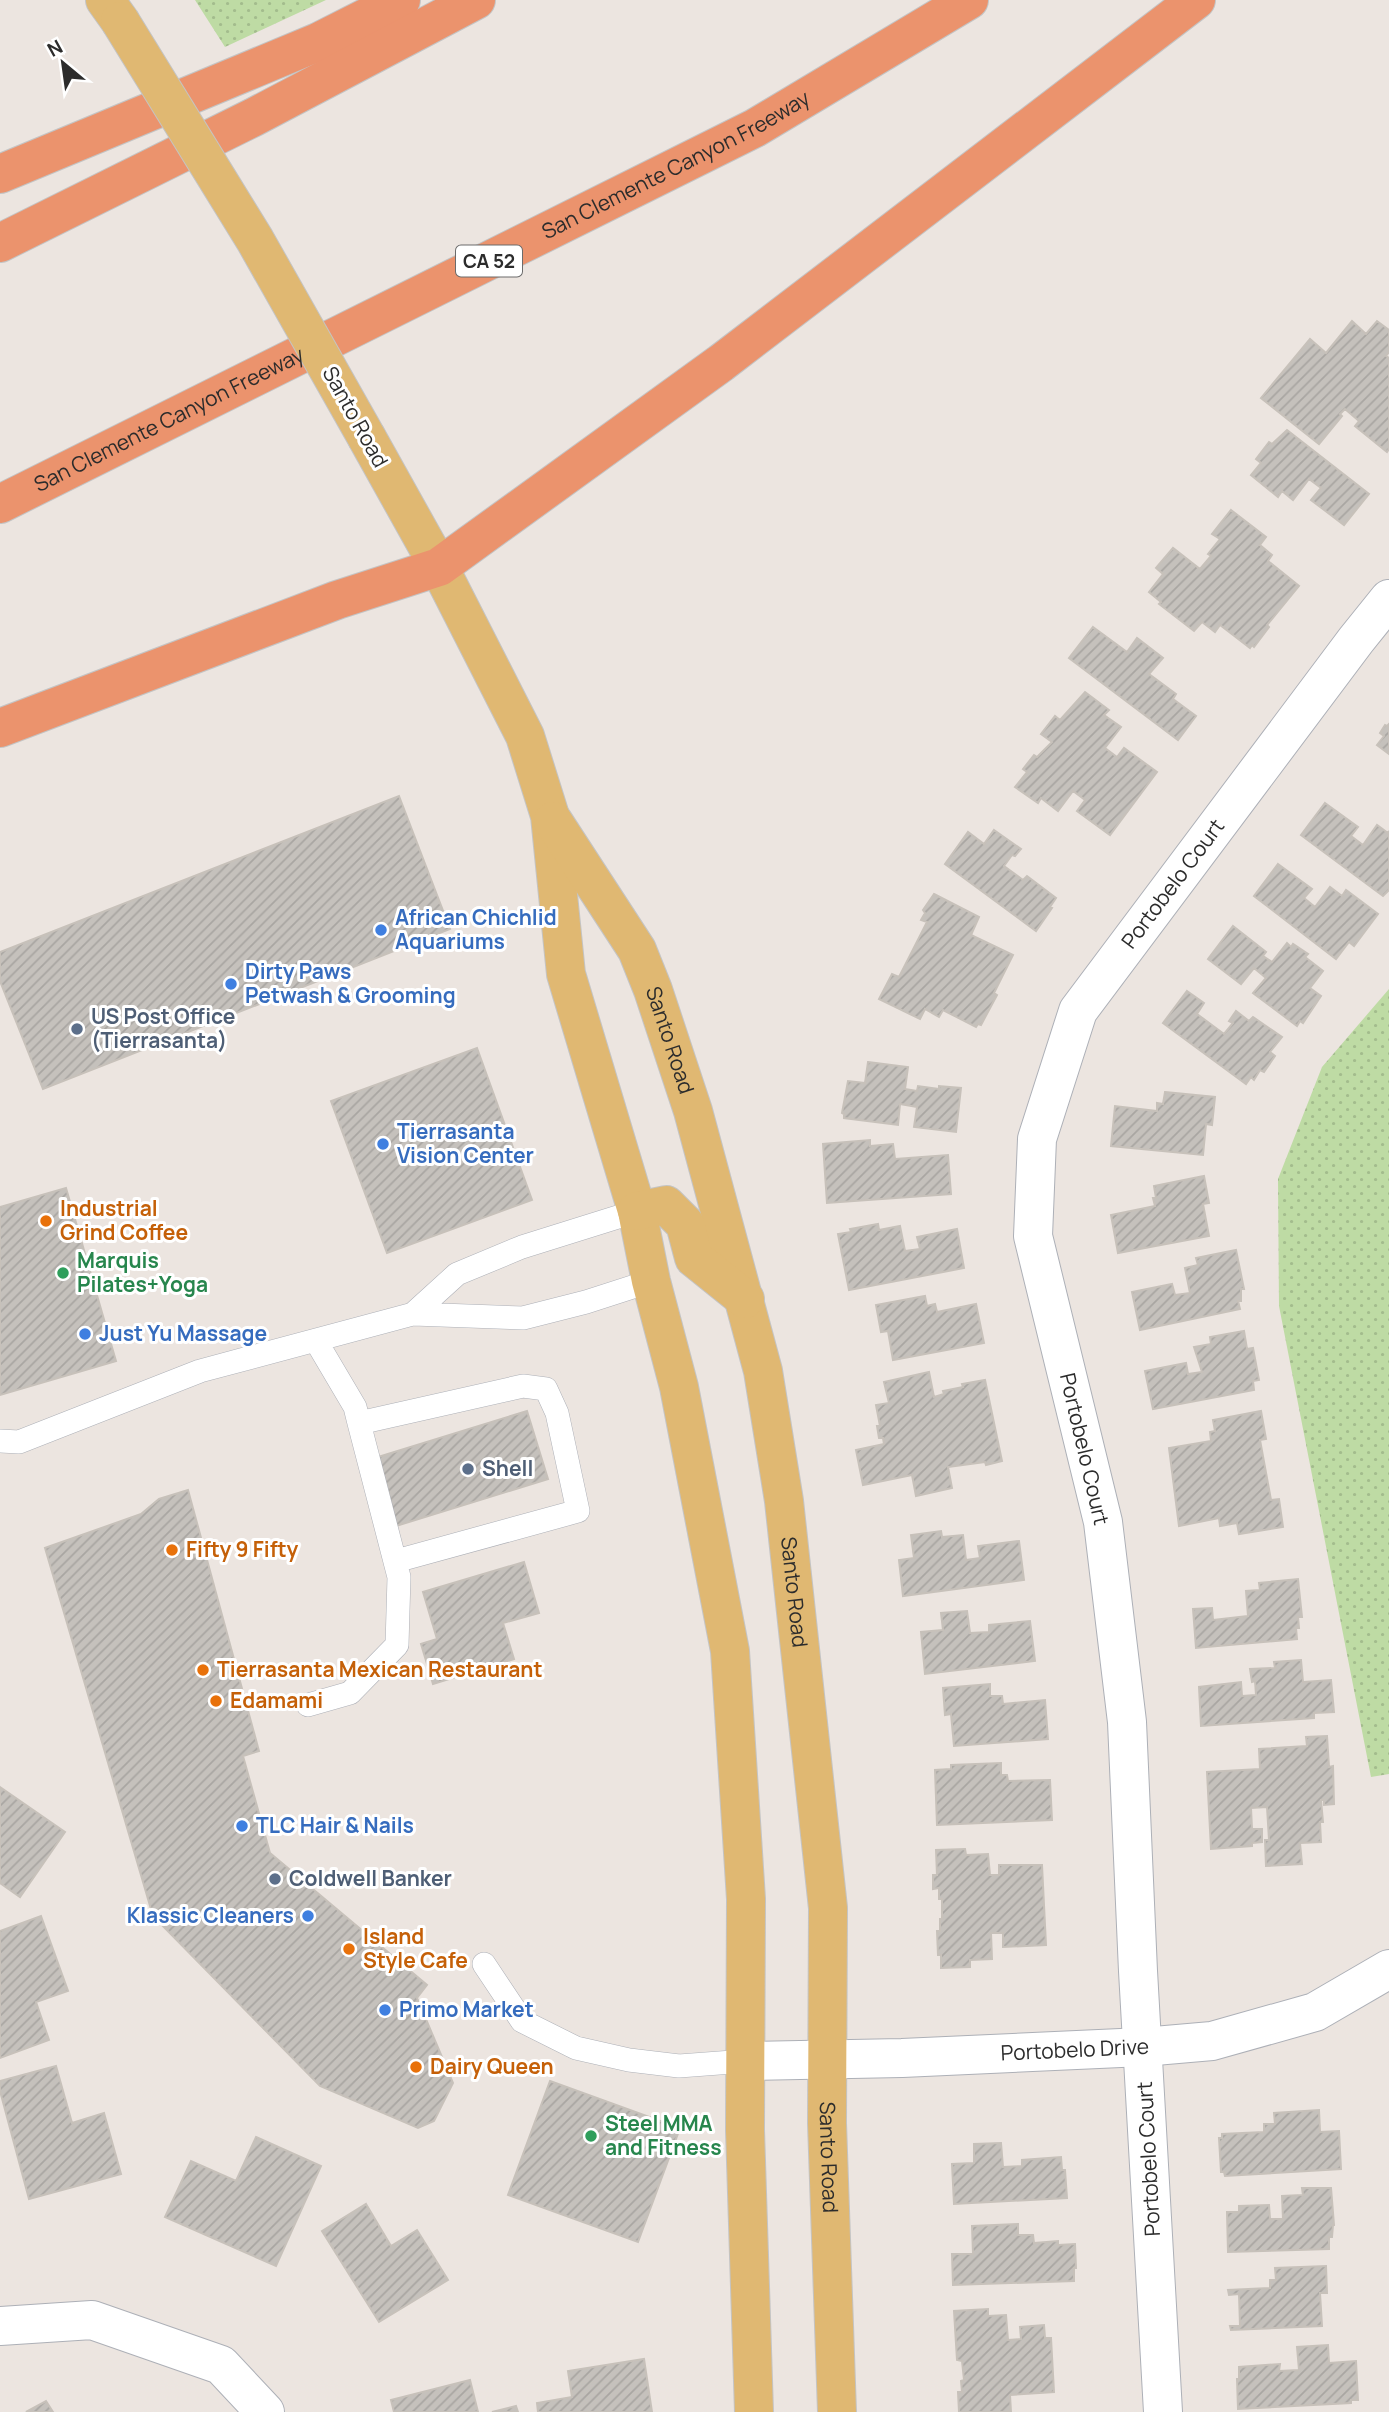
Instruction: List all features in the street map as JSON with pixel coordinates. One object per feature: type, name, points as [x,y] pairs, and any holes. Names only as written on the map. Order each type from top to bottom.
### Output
[{"type":"highway","points":[[0,174],[318,42],[401,0]]},
{"type":"highway","points":[[0,243],[254,117],[476,0]]},
{"type":"highway","name":"San Clemente Canyon Freeway","points":[[0,504],[755,128],[969,0]]},
{"type":"highway","points":[[0,728],[337,600],[439,567],[721,363],[1196,0]]},
{"type":"main road","name":"Santo Road","points":[[113,10],[255,240],[439,567],[525,736],[550,816],[566,974],[637,1211],[651,1281],[679,1387],[730,1651],[746,1899],[746,2130],[754,2412]]},
{"type":"main road","name":"Santo Road","points":[[550,816],[637,950],[653,990],[693,1111],[762,1371],[784,1501],[828,1908],[827,2123],[837,2412]]},
{"type":"main road","points":[[637,1211],[666,1205],[685,1224],[694,1258],[745,1299]]},
{"type":"street","name":"Portobelo Court","points":[[1163,2412],[1125,1709],[1102,1522],[1033,1236],[1037,1139],[1078,1011],[1389,599]]},
{"type":"street","name":"Portobelo Drive","points":[[746,2061],[1143,2047],[1212,2041],[1315,2012],[1389,1969]]},
{"type":"street","points":[[0,2326],[92,2320],[221,2365],[264,2412]]},
{"type":"lane","points":[[413,1314],[457,1274],[522,1247],[637,1211]]},
{"type":"lane","points":[[0,1441],[19,1442],[200,1371],[413,1314],[523,1318],[586,1302],[651,1281]]},
{"type":"lane","points":[[308,1705],[350,1693],[397,1645],[399,1577],[355,1407],[316,1341]]},
{"type":"lane","points":[[359,1423],[523,1386],[546,1389],[557,1413],[578,1511],[396,1561]]},
{"type":"lane","points":[[484,1964],[522,2021],[576,2048],[629,2060],[679,2066],[746,2061]]},
{"type":"green space","points":[[195,0],[326,0],[225,47]]},
{"type":"green space","points":[[1389,989],[1389,1774],[1371,1777],[1279,1306],[1278,1179],[1322,1067]]},
{"type":"building","points":[[1352,321],[1366,334],[1377,321],[1389,330],[1389,352],[1386,356],[1389,358],[1387,452],[1355,426],[1359,421],[1345,409],[1319,444],[1261,398],[1310,339],[1326,353]]},
{"type":"building","points":[[1287,430],[1369,494],[1344,525],[1311,500],[1321,488],[1309,479],[1293,500],[1282,491],[1278,497],[1251,475],[1261,463],[1256,459],[1269,442],[1272,444]]},
{"type":"building","points":[[1231,510],[1266,537],[1260,545],[1272,555],[1268,561],[1299,586],[1267,625],[1269,627],[1254,647],[1252,645],[1250,648],[1220,625],[1215,632],[1202,622],[1194,631],[1159,604],[1161,602],[1149,592],[1163,574],[1156,568],[1173,548],[1200,569],[1220,539],[1212,534]]},
{"type":"building","points":[[1093,627],[1127,652],[1137,638],[1163,658],[1149,674],[1176,694],[1173,699],[1196,716],[1178,740],[1069,658]]},
{"type":"building","points":[[1085,692],[1109,710],[1104,715],[1121,727],[1105,748],[1117,757],[1124,748],[1157,772],[1110,835],[1077,811],[1085,800],[1073,791],[1058,811],[1041,798],[1038,803],[1015,787],[1027,772],[1023,769],[1034,755],[1037,757],[1052,742],[1041,734],[1055,716],[1060,720]]},
{"type":"building","points":[[1389,724],[1389,754],[1377,745],[1384,736],[1380,733],[1385,725]]},
{"type":"building","points":[[399,796],[450,929],[43,1089],[0,981],[0,952]]},
{"type":"building","points":[[1325,803],[1358,827],[1351,836],[1363,845],[1377,825],[1388,833],[1389,831],[1389,890],[1383,896],[1301,835]]},
{"type":"building","points":[[994,830],[1021,849],[1015,856],[1012,855],[1004,866],[1023,880],[1027,876],[1056,898],[1036,931],[945,864],[968,832],[984,844]]},
{"type":"building","points":[[1278,864],[1312,889],[1304,898],[1315,907],[1330,887],[1342,896],[1346,890],[1378,914],[1354,946],[1349,942],[1336,959],[1254,896]]},
{"type":"building","points":[[934,894],[979,917],[971,935],[1013,955],[994,993],[997,995],[981,1025],[976,1027],[943,1010],[939,1017],[925,1009],[920,1019],[879,999],[892,974],[899,977],[927,922],[921,920],[925,913],[923,910]]},
{"type":"building","points":[[1233,926],[1266,952],[1263,956],[1272,962],[1287,943],[1291,947],[1293,944],[1308,954],[1305,957],[1323,971],[1310,988],[1321,996],[1303,1023],[1300,1021],[1297,1026],[1253,993],[1266,978],[1254,968],[1241,984],[1208,959]]},
{"type":"building","points":[[1187,991],[1204,1003],[1197,1014],[1224,1034],[1233,1023],[1229,1021],[1236,1011],[1249,1021],[1253,1017],[1282,1037],[1270,1052],[1275,1056],[1264,1072],[1260,1070],[1254,1080],[1251,1077],[1246,1084],[1163,1023]]},
{"type":"building","points":[[477,1048],[532,1200],[387,1253],[331,1101]]},
{"type":"building","points":[[868,1062],[908,1067],[905,1089],[917,1091],[918,1086],[961,1088],[956,1132],[914,1127],[917,1107],[900,1104],[898,1125],[844,1118],[842,1113],[848,1081],[865,1083]]},
{"type":"building","points":[[1165,1092],[1215,1097],[1212,1125],[1206,1124],[1203,1155],[1111,1146],[1115,1106],[1157,1111],[1157,1103],[1163,1104]]},
{"type":"building","points":[[870,1140],[870,1146],[893,1144],[895,1159],[948,1155],[951,1194],[827,1203],[823,1144]]},
{"type":"building","points":[[1204,1176],[1209,1203],[1203,1204],[1209,1236],[1118,1253],[1111,1215],[1155,1206],[1154,1186]]},
{"type":"building","points":[[66,1188],[116,1361],[0,1395],[0,1207]]},
{"type":"building","points":[[878,1224],[879,1230],[900,1226],[905,1251],[920,1249],[917,1237],[957,1229],[964,1268],[849,1290],[838,1234]]},
{"type":"building","points":[[1236,1250],[1244,1289],[1241,1289],[1241,1301],[1238,1301],[1240,1309],[1140,1330],[1132,1292],[1172,1284],[1175,1295],[1190,1293],[1185,1268],[1198,1265],[1196,1258]]},
{"type":"building","points":[[925,1296],[927,1306],[935,1304],[937,1312],[976,1304],[984,1343],[893,1360],[888,1331],[881,1332],[876,1305]]},
{"type":"building","points":[[1244,1331],[1247,1349],[1253,1348],[1259,1380],[1253,1381],[1254,1390],[1153,1409],[1145,1371],[1186,1363],[1188,1374],[1202,1372],[1194,1347],[1211,1344],[1210,1337]]},
{"type":"building","points":[[929,1372],[934,1397],[944,1394],[943,1391],[963,1387],[962,1384],[985,1380],[1002,1461],[986,1465],[985,1462],[948,1467],[952,1488],[916,1496],[912,1475],[863,1485],[856,1450],[884,1444],[883,1438],[879,1438],[876,1405],[889,1403],[884,1382]]},
{"type":"building","points":[[527,1411],[548,1479],[396,1526],[375,1458]]},
{"type":"building","points":[[1261,1411],[1266,1439],[1260,1440],[1271,1500],[1279,1499],[1283,1527],[1239,1534],[1237,1523],[1220,1526],[1219,1518],[1179,1526],[1169,1448],[1211,1441],[1210,1432],[1215,1431],[1213,1420]]},
{"type":"building","points":[[188,1490],[259,1751],[243,1756],[270,1853],[427,1985],[417,1998],[453,2083],[434,2121],[418,2128],[320,2086],[153,1916],[45,1548],[141,1514],[159,1499]]},
{"type":"building","points":[[941,1531],[942,1537],[963,1535],[966,1560],[980,1558],[978,1546],[1019,1541],[1024,1580],[903,1596],[899,1560],[914,1558],[911,1535]]},
{"type":"building","points":[[524,1562],[539,1613],[503,1623],[514,1659],[433,1684],[421,1644],[437,1639],[423,1592]]},
{"type":"building","points":[[1298,1579],[1302,1617],[1298,1617],[1297,1639],[1196,1648],[1193,1609],[1212,1608],[1213,1620],[1248,1616],[1246,1591],[1260,1590],[1259,1583]]},
{"type":"building","points":[[967,1611],[970,1633],[989,1632],[989,1625],[1030,1621],[1035,1661],[925,1674],[921,1632],[943,1630],[941,1613]]},
{"type":"building","points":[[1301,1660],[1303,1682],[1331,1680],[1334,1712],[1314,1713],[1314,1718],[1201,1726],[1199,1687],[1241,1682],[1242,1696],[1256,1695],[1255,1681],[1252,1682],[1250,1669],[1275,1668],[1274,1662]]},
{"type":"building","points":[[990,1684],[990,1696],[1002,1696],[1003,1704],[1045,1700],[1048,1739],[954,1746],[951,1714],[945,1715],[943,1688]]},
{"type":"building","points":[[1327,1736],[1329,1767],[1333,1766],[1334,1804],[1324,1805],[1324,1800],[1321,1800],[1321,1842],[1300,1843],[1302,1864],[1266,1866],[1265,1840],[1269,1840],[1267,1807],[1251,1808],[1252,1829],[1262,1829],[1262,1842],[1252,1843],[1252,1846],[1211,1849],[1207,1772],[1260,1769],[1259,1749],[1307,1746],[1306,1737]]},
{"type":"building","points":[[1001,1763],[1001,1775],[1007,1775],[1008,1781],[1050,1780],[1052,1820],[937,1825],[935,1770],[951,1769],[951,1765]]},
{"type":"building","points":[[0,1787],[65,1832],[20,1897],[0,1883]]},
{"type":"building","points":[[965,1849],[966,1855],[988,1854],[990,1875],[999,1875],[999,1865],[1042,1865],[1046,1945],[1003,1947],[1003,1933],[991,1933],[992,1959],[970,1960],[970,1967],[941,1968],[937,1931],[940,1931],[942,1919],[942,1899],[939,1899],[939,1888],[933,1889],[933,1875],[937,1875],[936,1850]]},
{"type":"building","points":[[41,1916],[68,1991],[36,2002],[49,2040],[0,2058],[0,1931]]},
{"type":"building","points":[[56,2066],[72,2123],[104,2113],[121,2174],[29,2199],[0,2091],[0,2081]]},
{"type":"building","points":[[550,2081],[680,2128],[638,2242],[508,2195]]},
{"type":"building","points":[[1319,2110],[1320,2132],[1339,2131],[1341,2169],[1225,2176],[1224,2172],[1221,2172],[1219,2138],[1222,2138],[1222,2134],[1264,2132],[1264,2124],[1275,2124],[1274,2113]]},
{"type":"building","points":[[256,2137],[321,2166],[276,2266],[165,2217],[191,2161],[236,2181]]},
{"type":"building","points":[[1001,2143],[1003,2167],[1022,2166],[1022,2160],[1061,2157],[1067,2198],[954,2204],[952,2164],[974,2163],[974,2144]]},
{"type":"building","points":[[1302,2188],[1331,2188],[1334,2225],[1332,2237],[1329,2237],[1329,2249],[1228,2252],[1227,2212],[1239,2212],[1239,2206],[1269,2205],[1270,2219],[1283,2219],[1282,2196],[1303,2195]]},
{"type":"building","points":[[366,2204],[391,2246],[417,2230],[448,2280],[379,2322],[322,2231]]},
{"type":"building","points":[[1018,2224],[1018,2235],[1033,2235],[1034,2243],[1058,2241],[1058,2245],[1075,2244],[1074,2281],[953,2285],[952,2254],[973,2254],[972,2226]]},
{"type":"building","points":[[1326,2266],[1327,2293],[1320,2293],[1322,2326],[1231,2330],[1230,2326],[1240,2326],[1239,2294],[1229,2295],[1228,2290],[1270,2288],[1270,2280],[1276,2280],[1275,2268]]},
{"type":"building","points":[[988,2309],[988,2316],[1006,2315],[1008,2340],[1021,2339],[1020,2327],[1044,2325],[1045,2338],[1051,2338],[1054,2392],[1010,2395],[1011,2412],[959,2412],[958,2392],[962,2392],[961,2381],[964,2380],[962,2361],[957,2360],[954,2311]]},
{"type":"building","points":[[1328,2345],[1329,2363],[1356,2361],[1358,2400],[1351,2400],[1351,2403],[1238,2409],[1239,2367],[1280,2364],[1279,2371],[1299,2370],[1297,2347]]},
{"type":"building","points":[[644,2359],[652,2412],[538,2412],[537,2403],[572,2397],[568,2371]]},
{"type":"building","points":[[470,2380],[478,2412],[394,2412],[391,2400]]},
{"type":"building","points":[[46,2401],[53,2412],[26,2412]]},
{"type":"building","points":[[516,2406],[518,2412],[492,2412]]},
{"type":"place","name":"African Chichlid Aquariums","points":[[381,930]]},
{"type":"place","name":"Dirty Paws Petwash & Grooming","points":[[231,984]]},
{"type":"place","name":"US Post Office (Tierrasanta)","points":[[77,1029]]},
{"type":"place","name":"Tierrasanta Vision Center","points":[[383,1144]]},
{"type":"place","name":"Industrial Grind Coffee","points":[[46,1221]]},
{"type":"place","name":"Marquis Pilates+Yoga","points":[[63,1273]]},
{"type":"place","name":"Just Yu Massage","points":[[85,1334]]},
{"type":"place","name":"Shell","points":[[468,1469]]},
{"type":"place","name":"Fifty 9 Fifty","points":[[172,1550]]},
{"type":"place","name":"Tierrasanta Mexican Restaurant","points":[[203,1670]]},
{"type":"place","name":"Edamami","points":[[216,1701]]},
{"type":"place","name":"TLC Hair & Nails","points":[[242,1826]]},
{"type":"place","name":"Coldwell Banker","points":[[275,1879]]},
{"type":"place","name":"Klassic Cleaners","points":[[308,1916]]},
{"type":"place","name":"Island Style Cafe","points":[[349,1949]]},
{"type":"place","name":"Primo Market","points":[[385,2010]]},
{"type":"place","name":"Dairy Queen","points":[[416,2067]]},
{"type":"place","name":"Steel MMA and Fitness","points":[[591,2136]]}]
